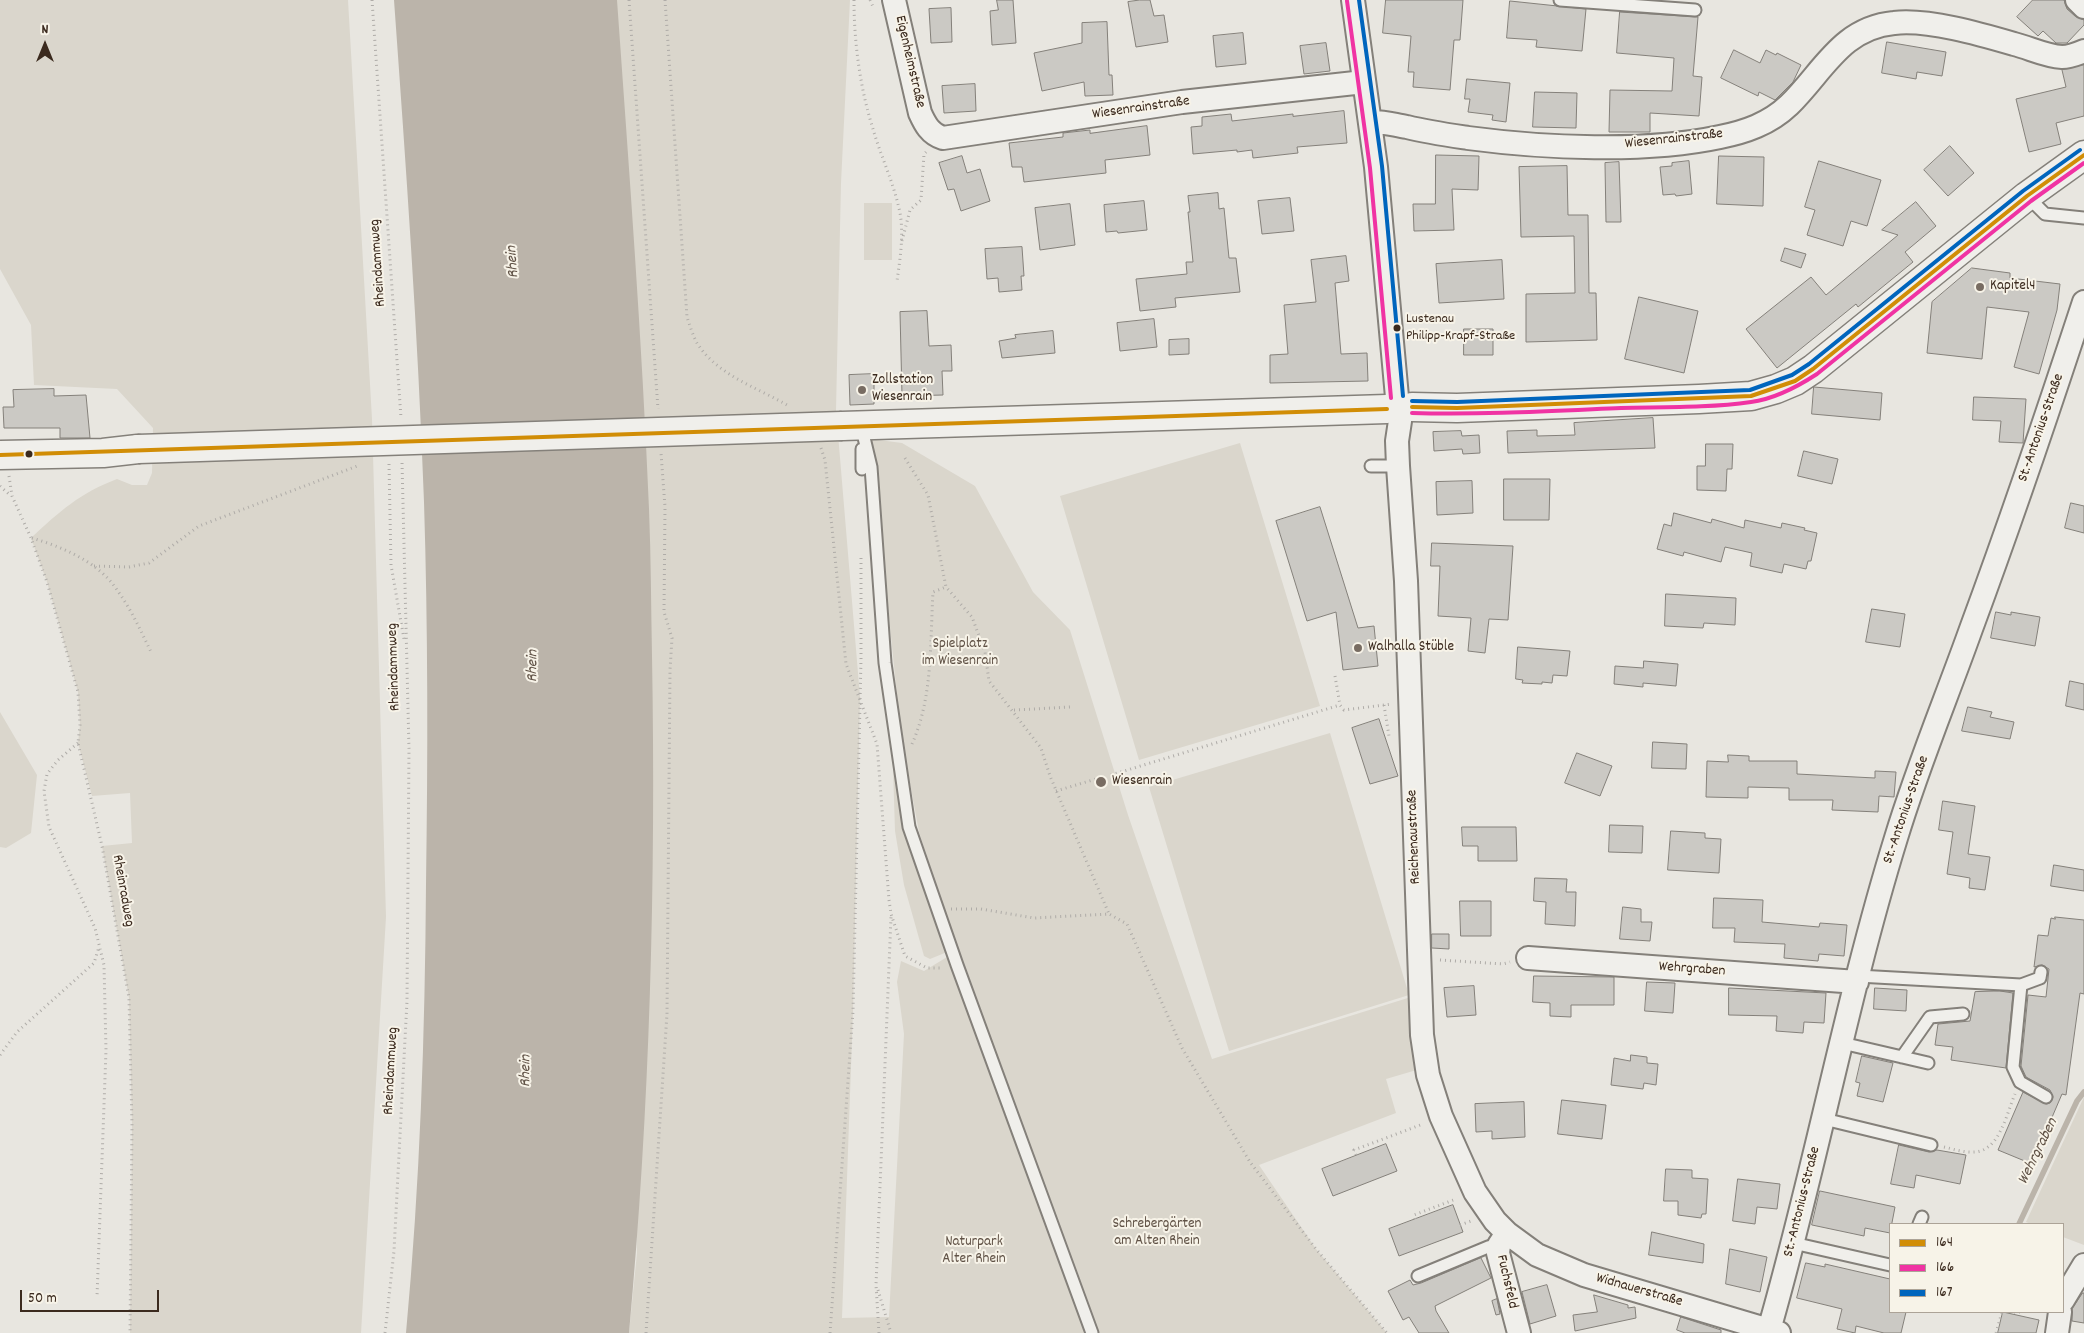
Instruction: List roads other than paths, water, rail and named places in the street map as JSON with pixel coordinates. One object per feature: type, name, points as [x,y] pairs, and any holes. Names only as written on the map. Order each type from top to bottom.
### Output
[{"type":"street","name":"Eigenheimstraße","points":[[894,0],[924,124]]},
{"type":"street","name":"Reichenaustraße","points":[[1353,0],[1370,122],[1399,408],[1397,441],[1406,581],[1422,1035],[1428,1075],[1441,1116],[1475,1192],[1495,1221],[1503,1239]]},
{"type":"street","points":[[2077,0],[2084,6]]},
{"type":"street","name":"Wiesenrainstraße","points":[[1370,122],[1387,122],[1446,134],[1496,141],[1553,145],[1597,146],[1688,142],[1745,132],[1765,123],[1788,106],[1834,52],[1850,38],[1871,27],[1894,23],[1914,23],[1966,31],[2050,55],[2064,57],[2084,51]]},
{"type":"street","name":"Wiesenrainstraße","points":[[924,124],[937,136],[943,138],[1182,102],[1364,82]]},
{"type":"street","points":[[4,463],[138,449],[1399,408],[1458,408],[1699,400],[1751,396],[1795,381],[1819,364],[2027,196],[2084,155]]},
{"type":"street","name":"St.-Antonius-Straße","points":[[1774,1332],[1842,1043],[1896,835],[1982,601],[2084,302]]},
{"type":"street","name":"Wehrgraben","points":[[1528,958],[1858,979]]},
{"type":"street","name":"Widnauerstraße","points":[[1503,1239],[1584,1275],[1774,1332]]},
{"type":"street","name":"Fuchsfeld","points":[[1503,1239],[1498,1253],[1518,1333]]},
{"type":"street","points":[[2064,1298],[2084,1265]]},
{"type":"street","points":[[2057,1333],[2060,1313]]},
{"type":"lane","points":[[1560,0],[1695,10]]},
{"type":"lane","points":[[2027,196],[2045,214],[2084,218]]},
{"type":"lane","points":[[852,425],[862,468]]},
{"type":"lane","points":[[852,425],[870,467],[885,663],[909,827],[957,965],[1092,1333]]},
{"type":"lane","points":[[1371,466],[1398,466]]},
{"type":"lane","points":[[1858,979],[2021,985],[2040,978],[2041,972]]},
{"type":"lane","points":[[2021,985],[2012,1066],[2020,1082],[2046,1097]]},
{"type":"lane","points":[[1902,1057],[1930,1017],[1963,1014]]},
{"type":"lane","points":[[1842,1043],[1928,1064]]},
{"type":"lane","points":[[1824,1119],[1930,1145]]},
{"type":"lane","points":[[1418,1276],[1503,1239]]},
{"type":"lane","points":[[1794,1243],[1889,1265]]},
{"type":"water","name":"Rhein","points":[[394,0],[617,0],[646,445],[650,546],[653,741],[652,910],[647,1080],[629,1333],[406,1333],[415,1221],[423,1053],[427,836],[427,645],[424,502],[418,376]]},
{"type":"waterway","name":"Wehrgraben","points":[[2019,1223],[2077,1101],[2084,1092]]},
{"type":"place","name":"Kapitel4","points":[[1980,287]]},
{"type":"place","name":"Lustenau Philipp-Krapf-Straße","points":[[1397,328]]},
{"type":"place","name":"Zollstation Wiesenrain","points":[[862,390]]},
{"type":"place","name":"Walhalla Stüble","points":[[1358,648]]},
{"type":"place","name":"Wiesenrain","points":[[1101,782]]},
{"type":"park label","name":"Spielplatz im Wiesenrain","points":[[960,654]]},
{"type":"park label","name":"Schrebergärten am Alten Rhein","points":[[1157,1234]]},
{"type":"park label","name":"Naturpark Alter Rhein","points":[[974,1252]]}]
